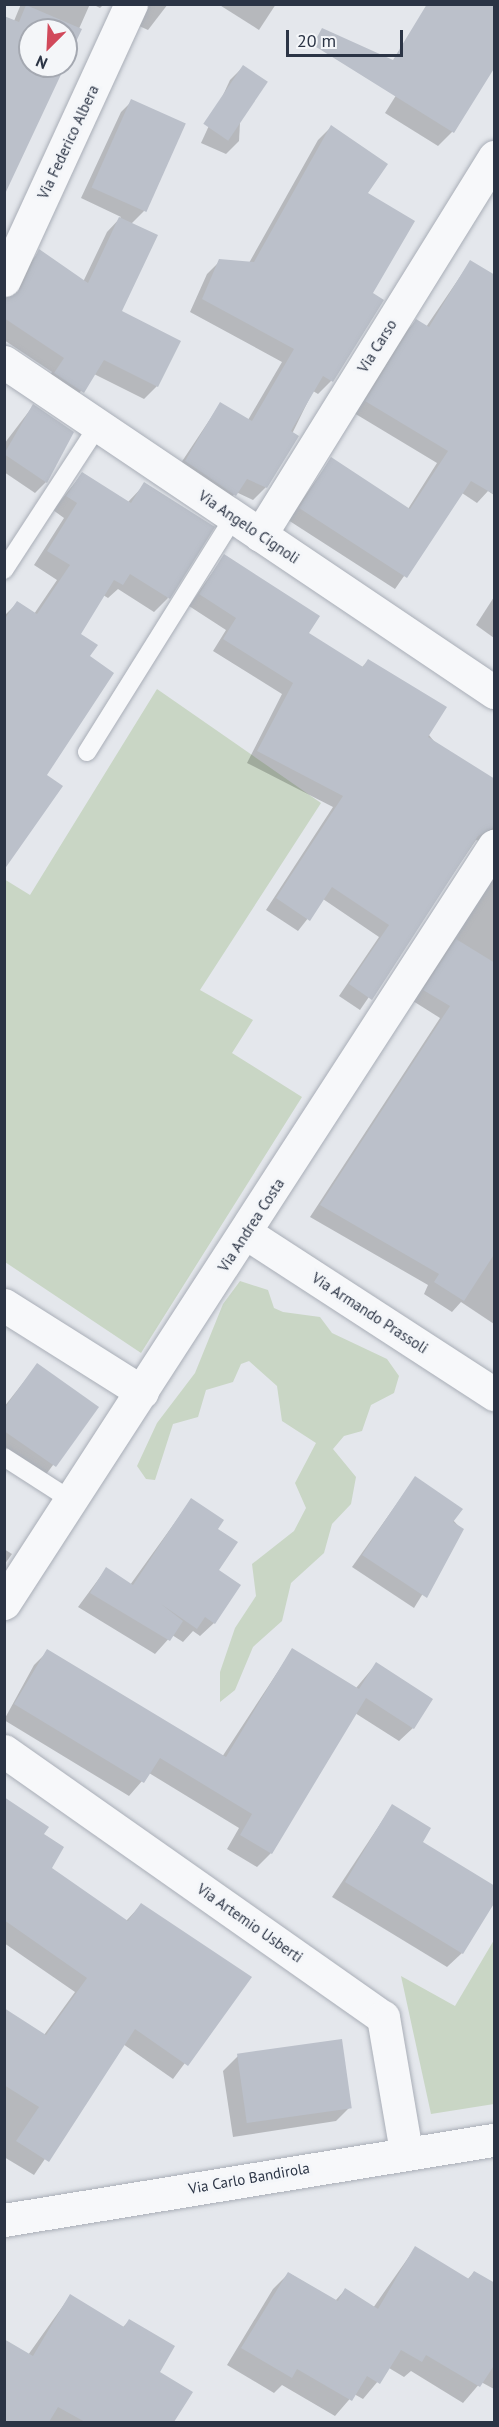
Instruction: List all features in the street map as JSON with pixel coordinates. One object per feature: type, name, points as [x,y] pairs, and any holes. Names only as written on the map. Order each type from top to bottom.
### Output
[{"type":"street","name":"Via Federico Albera","points":[[4,280],[131,4]]},
{"type":"street","name":"Via Carso","points":[[260,535],[495,157]]},
{"type":"street","name":"Via Angelo Cignoli","points":[[4,362],[495,692]]},
{"type":"street","name":"Via Andrea Costa","points":[[4,1603],[495,846]]},
{"type":"street","name":"Via Armando Prassoli","points":[[246,1233],[495,1394]]},
{"type":"street","points":[[4,1305],[142,1392]]},
{"type":"street","name":"Via Artemio Usberti","points":[[4,1751],[384,2017],[406,2151]]},
{"type":"street","name":"Via Carlo Bandirola","points":[[4,2220],[406,2151],[495,2140]]},
{"type":"lane","points":[[4,570],[98,426]]},
{"type":"lane","points":[[87,752],[234,517]]},
{"type":"lane","points":[[4,1457],[71,1500]]},
{"type":"green space","points":[[157,689],[321,803],[200,990],[253,1020],[232,1053],[302,1097],[141,1353],[5,1262],[4,879],[30,895]]},
{"type":"green space","points":[[240,1281],[268,1290],[274,1308],[283,1312],[320,1317],[332,1333],[387,1359],[399,1376],[394,1393],[371,1405],[362,1431],[344,1436],[333,1449],[356,1477],[351,1504],[332,1524],[324,1553],[291,1583],[282,1621],[253,1647],[235,1690],[220,1702],[220,1672],[235,1628],[256,1596],[252,1564],[294,1531],[306,1508],[295,1483],[316,1443],[282,1421],[277,1386],[249,1361],[241,1364],[233,1382],[206,1390],[198,1417],[173,1424],[155,1480],[146,1479],[137,1466],[157,1423],[195,1373],[223,1304]]},
{"type":"green space","points":[[494,1940],[494,2104],[431,2114],[401,1976],[455,2006]]},
{"type":"building","points":[[427,4],[495,4],[495,67],[454,133],[313,45],[322,28],[393,60]]},
{"type":"building","points":[[26,5],[56,18],[21,18]]},
{"type":"building","points":[[4,16],[18,22],[18,78],[59,78],[4,196]]},
{"type":"building","points":[[243,65],[268,82],[228,141],[203,124]]},
{"type":"building","points":[[131,99],[186,123],[146,212],[92,188]]},
{"type":"building","points":[[331,125],[388,164],[368,193],[415,221],[373,293],[384,300],[333,382],[323,376],[291,431],[299,436],[267,488],[247,479],[236,496],[185,461],[220,402],[252,421],[294,349],[202,299],[219,259],[254,262]]},
{"type":"building","points":[[119,217],[158,235],[122,311],[181,341],[158,387],[104,360],[84,393],[54,373],[64,358],[4,318],[4,299],[21,288],[39,249],[88,283]]},
{"type":"building","points":[[470,260],[495,275],[495,495],[471,481],[407,578],[299,508],[331,457],[410,509],[448,451],[365,401],[416,319],[429,327]]},
{"type":"building","points":[[33,404],[74,432],[47,483],[4,454]]},
{"type":"building","points":[[82,472],[131,503],[144,482],[215,527],[170,599],[130,574],[123,585],[114,580],[81,634],[98,645],[90,656],[114,673],[47,775],[63,786],[4,870],[4,620],[17,601],[37,614],[70,565],[47,551],[77,503],[66,496]]},
{"type":"building","points":[[224,554],[320,616],[309,633],[363,667],[368,659],[447,707],[428,737],[495,779],[495,827],[478,836],[372,1000],[349,984],[389,925],[332,887],[310,921],[276,898],[343,796],[257,751],[293,683],[223,639],[236,618],[199,594]]},
{"type":"building","points":[[456,939],[495,963],[495,1253],[464,1301],[434,1282],[439,1274],[320,1205],[450,1006],[423,990]]},
{"type":"building","points":[[37,1363],[99,1407],[56,1467],[4,1431],[4,1409]]},
{"type":"building","points":[[415,1476],[463,1509],[453,1522],[464,1529],[427,1598],[362,1555]]},
{"type":"building","points":[[191,1498],[224,1520],[218,1529],[238,1542],[219,1570],[241,1585],[215,1624],[205,1617],[197,1629],[161,1604],[183,1621],[170,1641],[90,1593],[106,1567],[133,1585]]},
{"type":"building","points":[[292,1648],[359,1689],[376,1662],[433,1699],[414,1729],[366,1698],[272,1854],[240,1835],[252,1814],[160,1758],[144,1783],[14,1704],[47,1649],[226,1757]]},
{"type":"building","points":[[4,1797],[49,1827],[44,1834],[64,1847],[52,1868],[128,1921],[141,1903],[252,1977],[188,2066],[135,2029],[49,2162],[16,2141],[39,2107],[4,2085],[4,2008],[46,2035],[87,1978],[4,1920]]},
{"type":"building","points":[[392,1804],[431,1828],[423,1842],[495,1886],[495,1902],[463,1954],[345,1882]]},
{"type":"building","points":[[342,2039],[352,2108],[247,2123],[237,2054]]},
{"type":"building","points":[[415,2246],[469,2279],[474,2271],[495,2283],[495,2364],[480,2387],[426,2355],[422,2362],[401,2350],[380,2384],[367,2376],[352,2401],[297,2369],[292,2378],[241,2348],[288,2272],[338,2301],[345,2288],[378,2309]]},
{"type":"building","points":[[70,2294],[124,2327],[129,2319],[175,2346],[160,2372],[193,2392],[174,2422],[85,2422],[58,2407],[49,2422],[4,2422],[4,2339],[33,2356]]}]
